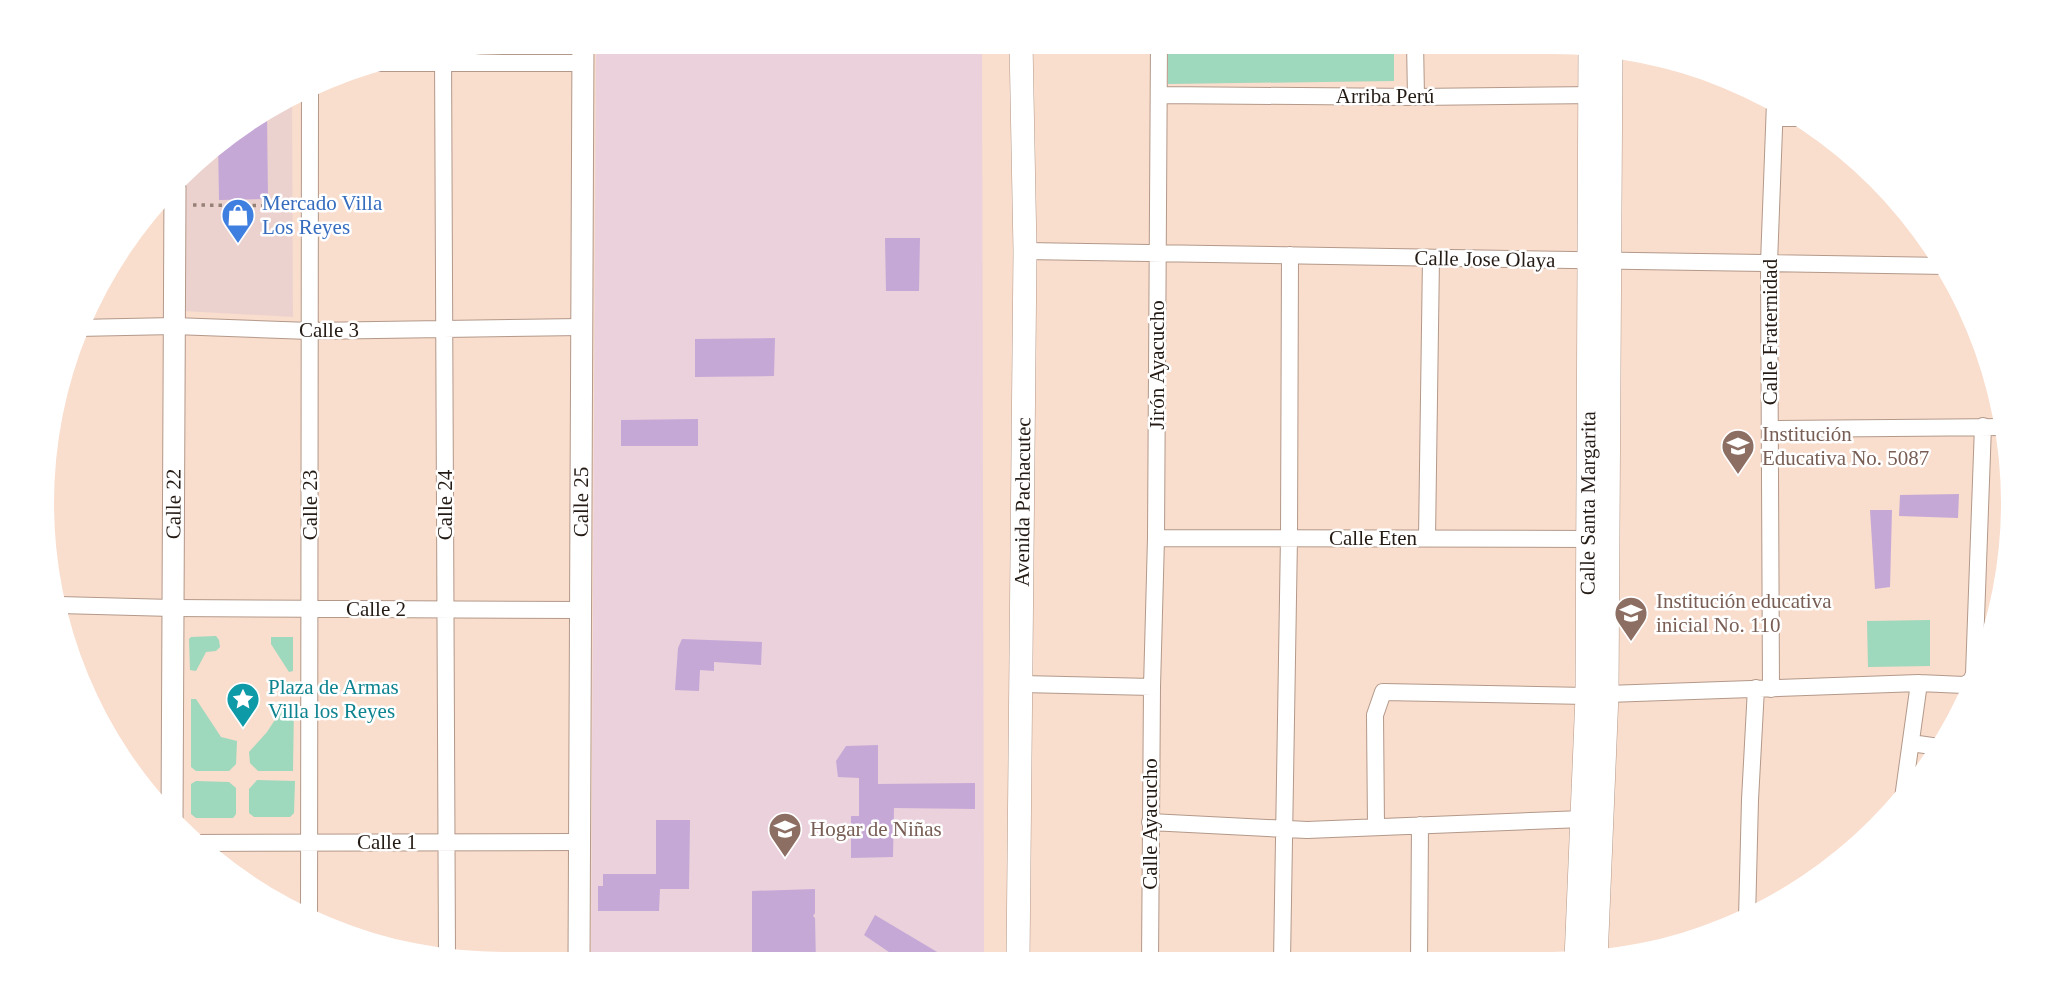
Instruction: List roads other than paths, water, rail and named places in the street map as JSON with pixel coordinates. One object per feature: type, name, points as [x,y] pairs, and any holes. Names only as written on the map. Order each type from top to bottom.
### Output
[{"type":"main road","name":"Avenida Pachacutec","points":[[1018,952],[1025,251],[1021,54]]},
{"type":"main road","name":"Calle Santa Margarita","points":[[1592,56],[1600,95],[1596,949]]},
{"type":"main road","name":"Calle Santa Margarita","points":[[1600,95],[1609,58]]},
{"type":"main road","name":"Calle Santa Margarita","points":[[1576,951],[1583,819],[1597,695],[1589,539],[1600,260]]},
{"type":"street","points":[[445,58],[555,54]]},
{"type":"street","name":"Calle 25","points":[[579,952],[583,54]]},
{"type":"street","name":"Jirón Ayacucho","points":[[1152,687],[1156,538],[1159,54]]},
{"type":"street","points":[[1415,54],[1416,97]]},
{"type":"street","name":"Calle 24","points":[[443,58],[447,948]]},
{"type":"street","name":"Arriba Perú","points":[[1158,95],[1600,95]]},
{"type":"street","name":"Calle 23","points":[[309,907],[310,98]]},
{"type":"street","name":"Calle Fraternidad","points":[[1747,906],[1750,800],[1764,689],[1770,429],[1769,263],[1775,113]]},
{"type":"street","name":"Calle 22","points":[[172,805],[175,198]]},
{"type":"street","name":"Calle Jose Olaya","points":[[1025,251],[1933,266]]},
{"type":"street","points":[[1282,952],[1289,537],[1290,255]]},
{"type":"street","points":[[1426,538],[1431,258]]},
{"type":"street","name":"Calle 3","points":[[90,328],[174,326],[310,331],[581,327]]},
{"type":"street","points":[[1975,653],[1983,426]]},
{"type":"street","points":[[1770,429],[1994,426]]},
{"type":"street","name":"Calle Eten","points":[[1156,538],[1589,539]]},
{"type":"street","points":[[67,605],[172,608]]},
{"type":"street","name":"Calle 2","points":[[172,608],[580,610]]},
{"type":"street","points":[[1376,827],[1376,715],[1383,692],[1597,695],[1919,683],[1962,685]]},
{"type":"street","points":[[1906,779],[1919,683]]},
{"type":"street","points":[[1022,684],[1152,687]]},
{"type":"street","name":"Calle Ayacucho","points":[[1150,952],[1152,687]]},
{"type":"street","points":[[1911,743],[1929,746]]},
{"type":"street","points":[[1150,822],[1284,828],[1583,819]]},
{"type":"street","points":[[1419,952],[1420,825]]},
{"type":"street","name":"Calle 1","points":[[210,843],[579,842]]},
{"type":"place","name":"Mercado Villa Los Reyes","points":[[238,245]]},
{"type":"place","name":"Institución Educativa No. 5087","points":[[1738,476]]},
{"type":"place","name":"Institución educativa inicial No. 110","points":[[1631,643]]},
{"type":"place","name":"Plaza de Armas Villa los Reyes","points":[[243,729]]},
{"type":"place","name":"Hogar de Niñas","points":[[785,859]]}]
